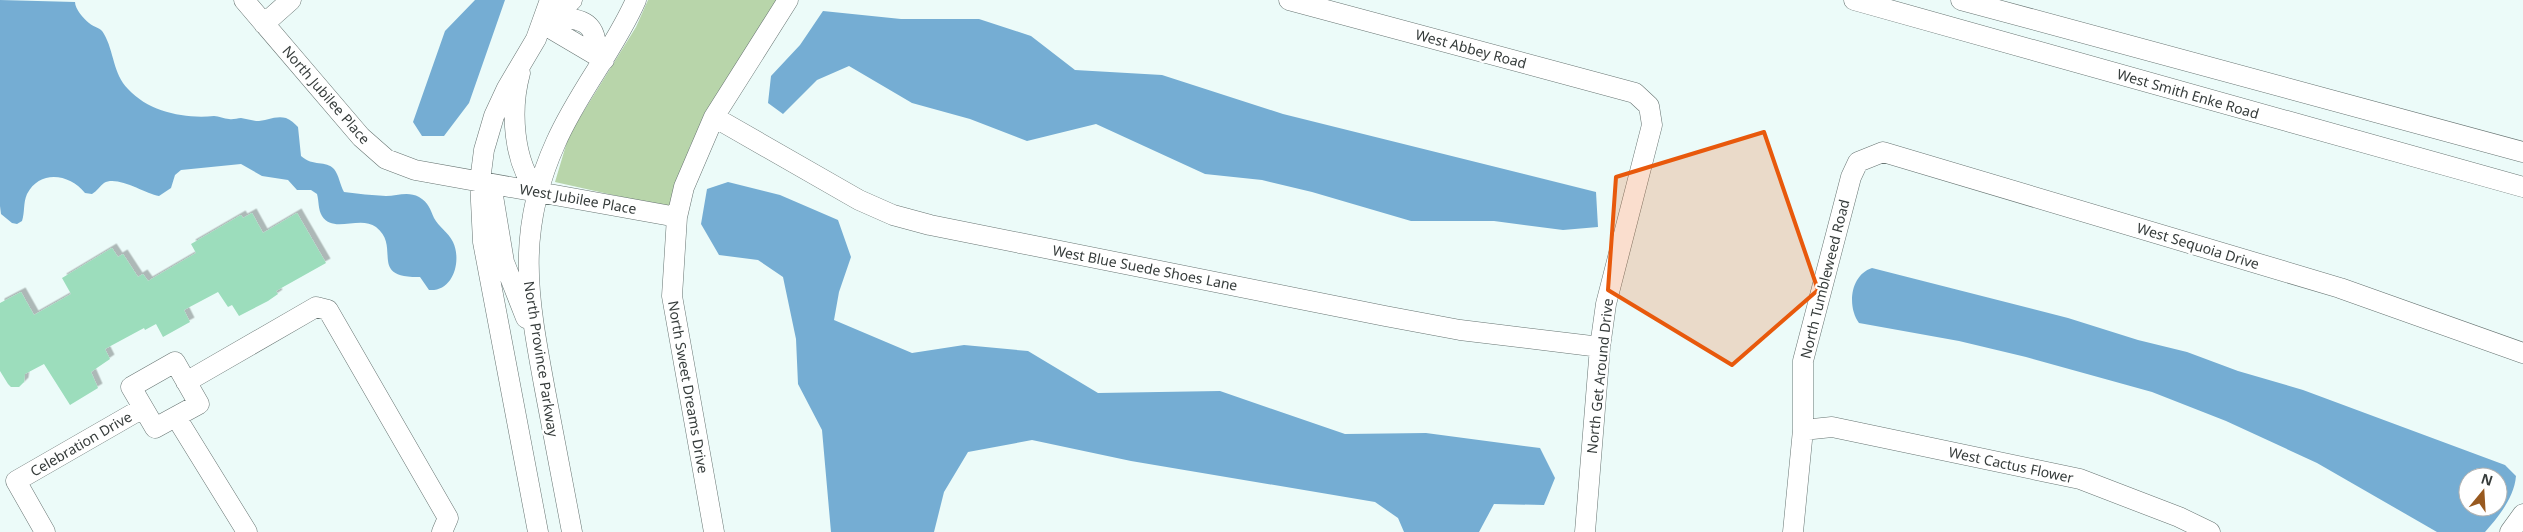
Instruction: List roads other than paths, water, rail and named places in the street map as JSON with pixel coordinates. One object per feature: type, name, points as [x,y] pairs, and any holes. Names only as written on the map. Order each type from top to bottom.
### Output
[{"type":"street","name":"North Jubilee Place","points":[[244,0],[361,137],[386,159],[415,170],[480,181]]},
{"type":"street","points":[[264,24],[291,0]]},
{"type":"street","points":[[538,532],[482,242],[480,181],[484,150],[494,116],[506,88],[549,13],[572,0]]},
{"type":"street","name":"North Province Parkway","points":[[572,532],[536,340],[528,282],[527,252],[530,221],[537,192],[555,142],[600,58],[636,0]]},
{"type":"street","name":"North Sweet Dreams Drive","points":[[714,532],[672,296],[677,217],[684,187],[714,117],[788,0]]},
{"type":"street","name":"West Abbey Road","points":[[1289,0],[1635,93],[1649,106]]},
{"type":"street","name":"West Smith Enke Road","points":[[1854,0],[2523,187]]},
{"type":"street","points":[[1961,0],[2523,152]]},
{"type":"street","points":[[549,13],[600,58]]},
{"type":"street","points":[[524,57],[518,82],[516,126],[523,169],[537,192]]},
{"type":"street","name":"North Get Around Drive","points":[[1585,532],[1600,347],[1614,264],[1652,125],[1649,106]]},
{"type":"street","name":"West Blue Suede Shoes Lane","points":[[714,117],[858,200],[893,215],[930,225],[1460,330],[1600,347]]},
{"type":"street","name":"West Sequoia Drive","points":[[1871,157],[1882,152],[2330,285],[2523,353]]},
{"type":"street","name":"North Tumbleweed Road","points":[[1793,532],[1803,430],[1803,361],[1851,177],[1858,162],[1871,157]]},
{"type":"street","points":[[480,181],[489,188],[493,196],[504,262],[512,287],[536,340]]},
{"type":"street","name":"West Jubilee Place","points":[[480,181],[677,217]]},
{"type":"street","points":[[186,382],[316,307],[328,310],[448,518],[442,532]]},
{"type":"street","points":[[175,362],[186,382],[199,404],[155,428],[131,387],[175,362]]},
{"type":"street","name":"Celebration Drive","points":[[45,532],[16,481],[143,408]]},
{"type":"street","points":[[176,416],[248,532]]},
{"type":"street","name":"West Cactus Flower","points":[[1803,430],[1832,427],[2080,479],[2180,517],[2210,532]]},
{"type":"street","points":[[2510,532],[2523,514]]},
{"type":"water","points":[[0,0],[75,2],[78,11],[85,19],[103,32],[123,83],[146,103],[180,115],[216,116],[225,119],[241,118],[256,121],[278,117],[286,118],[298,127],[301,156],[310,161],[331,166],[337,174],[344,192],[386,196],[411,194],[419,197],[427,204],[436,221],[449,235],[456,250],[456,266],[450,281],[437,289],[429,290],[420,277],[404,276],[394,272],[390,267],[383,235],[376,227],[362,223],[333,224],[322,216],[317,194],[311,190],[297,190],[288,180],[262,176],[241,164],[181,170],[175,175],[171,188],[159,196],[116,181],[104,183],[92,194],[85,193],[79,187],[63,178],[47,178],[39,181],[27,194],[22,221],[17,224],[12,223],[1,214],[0,206]]},
{"type":"water","points":[[475,0],[505,0],[469,103],[444,136],[422,136],[413,122],[445,31]]},
{"type":"water","points":[[823,11],[901,19],[979,19],[1031,36],[1075,70],[1162,75],[1283,114],[1596,192],[1598,227],[1563,230],[1494,221],[1411,221],[1312,192],[1262,180],[1205,174],[1096,124],[1027,141],[970,119],[912,103],[849,66],[817,80],[783,114],[768,103],[771,76],[800,45]]},
{"type":"water","points":[[728,182],[780,195],[838,220],[851,257],[839,292],[834,320],[912,353],[964,345],[1028,351],[1098,393],[1220,391],[1345,434],[1426,433],[1540,448],[1555,478],[1544,505],[1494,504],[1479,532],[1404,532],[1398,518],[1375,502],[1131,461],[1032,440],[968,452],[944,492],[934,532],[831,532],[822,430],[798,384],[796,339],[783,277],[758,260],[719,255],[701,224],[707,189]]},
{"type":"water","points":[[1872,268],[2068,318],[2138,340],[2187,352],[2238,371],[2303,390],[2505,465],[2507,467],[2458,467],[2458,517],[2497,517],[2485,532],[2437,532],[2317,463],[2226,421],[2152,392],[2026,357],[1959,341],[1859,323],[1855,316],[1852,300],[1855,284],[1859,277]]},
{"type":"water","points":[[2508,468],[2516,476],[2508,501]]}]
